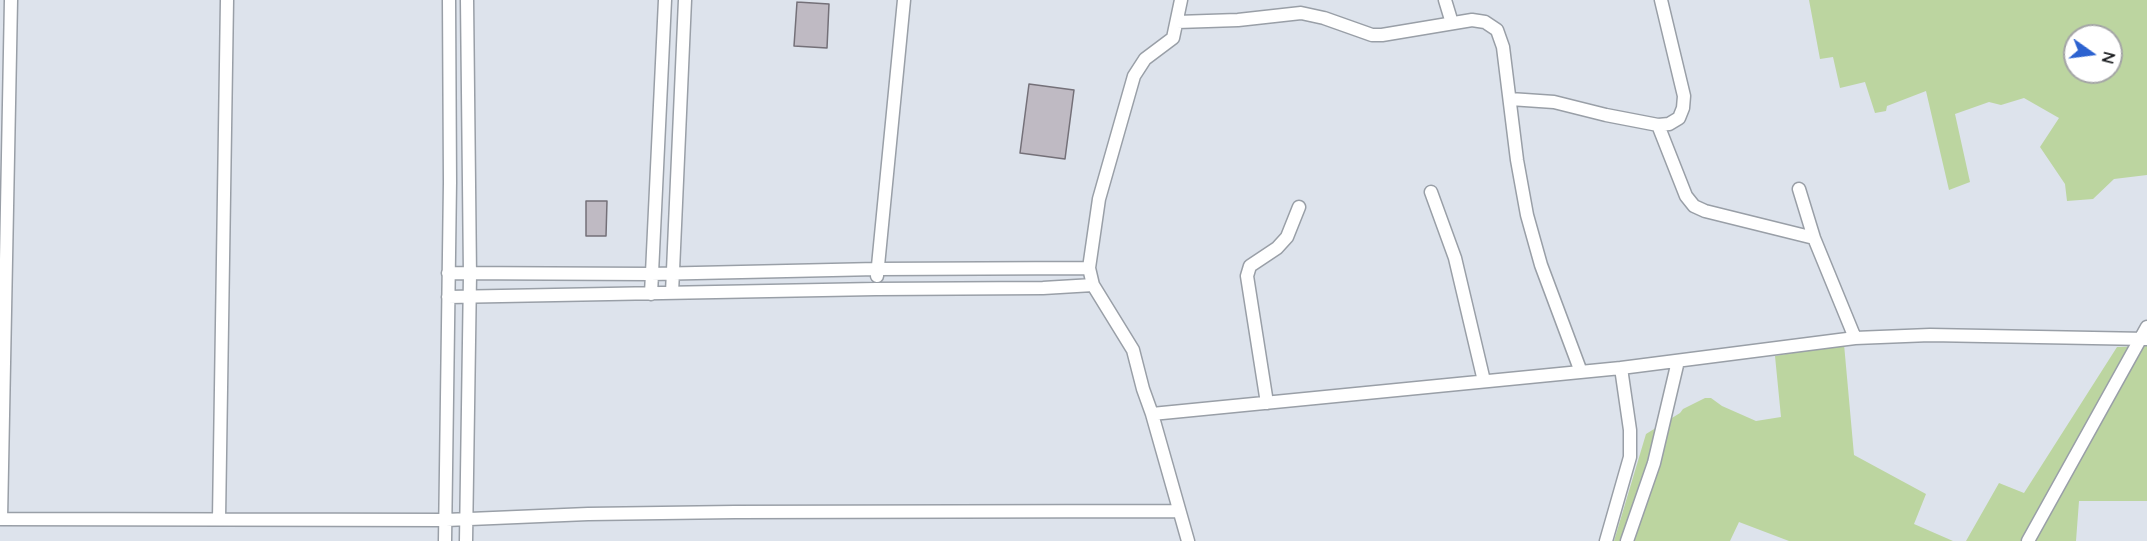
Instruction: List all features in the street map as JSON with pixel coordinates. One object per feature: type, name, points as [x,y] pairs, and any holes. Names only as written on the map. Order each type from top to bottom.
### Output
[{"type":"street","points":[[11,0],[1,519],[446,520],[690,513],[1179,511]]},
{"type":"street","points":[[219,519],[227,0]]},
{"type":"street","points":[[445,541],[450,182],[448,0]]},
{"type":"street","points":[[466,541],[471,275],[467,0]]},
{"type":"street","points":[[651,294],[665,0]]},
{"type":"street","points":[[672,293],[685,0]]},
{"type":"street","points":[[876,289],[904,0]]},
{"type":"street","points":[[1181,0],[1173,38],[1144,59],[1134,76],[1100,199],[1089,268],[1093,285],[1129,341],[1188,541]]},
{"type":"street","points":[[1445,0],[1452,23]]},
{"type":"street","points":[[1510,99],[1554,102],[1658,125],[1669,124],[1679,118],[1684,96],[1661,0]]},
{"type":"street","points":[[1177,22],[1249,19],[1301,13],[1382,35],[1472,20],[1485,22],[1497,30],[1503,47],[1517,160],[1527,215],[1541,265],[1581,372]]},
{"type":"street","points":[[1658,125],[1686,196],[1694,206],[1705,211],[1814,238]]},
{"type":"street","points":[[1799,189],[1814,238],[1856,338]]},
{"type":"street","points":[[1431,192],[1455,258],[1484,381]]},
{"type":"street","points":[[1267,403],[1247,276],[1250,267],[1277,248],[1287,237],[1299,207]]},
{"type":"street","points":[[448,273],[471,275],[651,274],[877,269],[1089,268]]},
{"type":"street","points":[[448,297],[1043,288],[1093,285]]},
{"type":"street","points":[[2028,541],[2144,339],[2147,327]]},
{"type":"street","points":[[1152,414],[1621,368],[1856,338],[1930,335],[2144,339]]},
{"type":"street","points":[[1627,541],[1654,463],[1678,361]]},
{"type":"street","points":[[1606,541],[1630,457],[1630,430],[1621,368]]},
{"type":"green space","points":[[1809,0],[2147,0],[2147,175],[2114,179],[2093,199],[2067,201],[2065,184],[2040,147],[2059,118],[2024,98],[2001,105],[1989,102],[1955,114],[1970,182],[1949,190],[1926,91],[1887,106],[1886,111],[1875,113],[1865,82],[1840,88],[1833,57],[1820,59]]},
{"type":"green space","points":[[1844,344],[1854,455],[1926,494],[1914,524],[1953,541],[1789,541],[1739,522],[1730,541],[1614,541],[1646,434],[1683,409],[1705,398],[1711,398],[1722,406],[1756,421],[1781,417],[1775,356]]},
{"type":"green space","points":[[2147,346],[2147,501],[2079,501],[2076,541],[1966,541],[1999,483],[2024,493],[2117,347]]},
{"type":"building","points":[[797,2],[829,4],[827,48],[794,46]]},
{"type":"building","points":[[1029,84],[1074,90],[1065,159],[1020,153]]},
{"type":"building","points":[[586,201],[607,201],[606,236],[586,236]]}]
